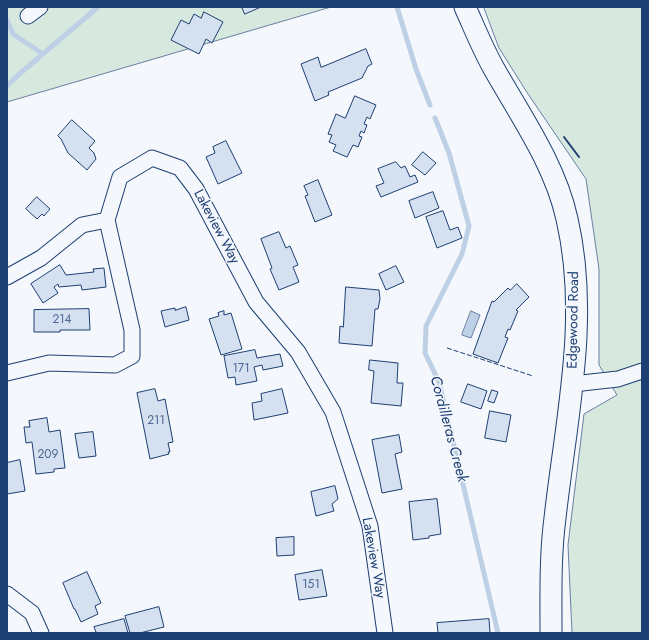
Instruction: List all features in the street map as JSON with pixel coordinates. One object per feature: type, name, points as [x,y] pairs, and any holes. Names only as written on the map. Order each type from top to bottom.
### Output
[{"type":"main road","name":"Edgewood Road","points":[[465,7],[492,65],[544,156],[557,186],[567,218],[573,250],[577,281],[573,384],[554,520],[551,633]]},
{"type":"street","name":"Lakeview Way","points":[[7,373],[49,363],[115,365],[132,356],[132,330],[107,220],[120,177],[152,158],[180,168],[196,189],[256,302],[298,352],[333,412],[370,526],[385,633]]},
{"type":"street","points":[[7,277],[41,258],[82,225],[107,220]]},
{"type":"street","points":[[573,384],[618,379],[642,371]]},
{"type":"street","points":[[7,594],[32,613],[41,633]]},
{"type":"shaded area","points":[[7,7],[331,7],[7,102]]},
{"type":"shaded area","points":[[484,7],[642,7],[642,633],[572,633],[568,545],[584,414],[617,395],[599,365],[599,269],[586,179],[528,94],[499,48]]},
{"type":"water","points":[[471,311],[480,315],[471,338],[462,335]]},
{"type":"building","points":[[242,7],[261,7],[245,14]]},
{"type":"building","points":[[204,12],[223,22],[212,43],[206,39],[199,54],[171,40],[181,20],[189,24],[194,14],[201,18]]},
{"type":"building","points":[[366,49],[372,64],[368,66],[362,78],[328,92],[329,95],[315,101],[301,64],[318,57],[321,67]]},
{"type":"building","points":[[355,96],[376,105],[370,119],[367,117],[364,124],[367,125],[364,133],[361,131],[359,136],[362,137],[358,147],[353,145],[347,157],[333,151],[336,145],[329,142],[332,135],[328,134],[336,114],[345,118]]},
{"type":"building","points":[[72,120],[95,141],[89,148],[94,153],[96,159],[87,170],[68,153],[58,136]]},
{"type":"building","points":[[226,141],[242,173],[218,184],[206,157],[215,153],[213,147]]},
{"type":"building","points":[[423,152],[436,163],[425,175],[412,165]]},
{"type":"building","points":[[396,162],[401,168],[405,166],[410,177],[415,175],[418,182],[381,197],[376,186],[384,183],[378,169]]},
{"type":"building","points":[[318,180],[332,215],[315,222],[305,196],[308,195],[304,186]]},
{"type":"building","points":[[433,192],[439,208],[415,218],[409,201]]},
{"type":"building","points":[[37,197],[50,209],[44,216],[42,214],[37,219],[26,209]]},
{"type":"building","points":[[443,211],[450,230],[458,227],[462,238],[437,248],[426,217]]},
{"type":"building","points":[[279,232],[286,248],[290,246],[298,265],[293,267],[299,282],[279,290],[270,269],[272,268],[261,239]]},
{"type":"building","points":[[60,265],[66,275],[94,272],[93,269],[104,268],[106,287],[82,290],[81,285],[59,287],[58,284],[54,287],[58,293],[43,303],[31,284]]},
{"type":"building","points":[[396,266],[404,282],[386,290],[379,274]]},
{"type":"building","points":[[517,284],[529,297],[516,310],[518,311],[510,330],[508,329],[505,337],[508,338],[498,363],[473,354],[492,301],[494,302],[508,288],[510,290]]},
{"type":"building","points":[[346,287],[379,290],[380,299],[378,309],[375,309],[372,346],[339,343],[340,326],[343,327]]},
{"type":"building","points":[[186,307],[189,320],[165,327],[161,311],[175,308],[175,310]]},
{"type":"building","points":[[89,309],[90,330],[34,332],[34,310]]},
{"type":"building","points":[[224,311],[224,315],[231,313],[242,349],[221,355],[209,319],[219,316],[218,313]]},
{"type":"building","points":[[255,350],[257,358],[280,354],[283,366],[263,370],[262,365],[254,367],[257,381],[236,385],[235,377],[228,378],[224,356]]},
{"type":"building","points":[[370,360],[398,363],[397,383],[403,383],[401,406],[371,403],[374,371],[369,370]]},
{"type":"building","points":[[468,384],[487,391],[481,409],[461,402]]},
{"type":"building","points":[[155,389],[158,401],[165,399],[173,442],[168,443],[169,454],[150,459],[137,393]]},
{"type":"building","points":[[282,389],[288,413],[254,420],[252,403],[262,401],[261,394]]},
{"type":"building","points":[[492,390],[498,392],[494,403],[488,401]]},
{"type":"building","points":[[490,411],[511,415],[506,442],[485,438]]},
{"type":"building","points":[[47,418],[49,432],[60,430],[65,468],[54,469],[54,472],[36,474],[32,442],[26,443],[24,427],[30,427],[29,421]]},
{"type":"building","points":[[93,432],[96,456],[79,458],[75,434]]},
{"type":"building","points":[[399,435],[402,452],[395,454],[402,489],[382,493],[372,440]]},
{"type":"building","points":[[20,460],[25,491],[7,494],[7,463]]},
{"type":"building","points":[[335,486],[338,499],[332,504],[334,511],[316,516],[311,492]]},
{"type":"building","points":[[437,499],[441,534],[429,536],[429,538],[413,540],[409,502]]},
{"type":"building","points":[[294,537],[294,555],[277,556],[276,538]]},
{"type":"building","points":[[322,570],[327,596],[299,600],[295,575]]},
{"type":"building","points":[[87,572],[101,603],[95,606],[98,614],[81,622],[63,583]]},
{"type":"building","points":[[159,607],[164,627],[140,633],[130,633],[125,616]]},
{"type":"building","points":[[124,619],[128,633],[93,633],[96,632],[94,627]]},
{"type":"building","points":[[489,619],[490,633],[438,633],[437,623]]},
{"type":"waterway","points":[[7,86],[98,7]]},
{"type":"waterway","name":"Cordilleras Creek","points":[[397,7],[416,69],[430,105]]},
{"type":"waterway","points":[[7,20],[13,34],[43,54]]},
{"type":"waterway","name":"Cordilleras Creek","points":[[435,118],[449,153],[469,226],[462,254],[426,326],[425,353],[439,382],[498,633]]},
{"type":"fence","points":[[447,348],[533,376]]},
{"type":"wall","points":[[564,137],[579,157]]}]
